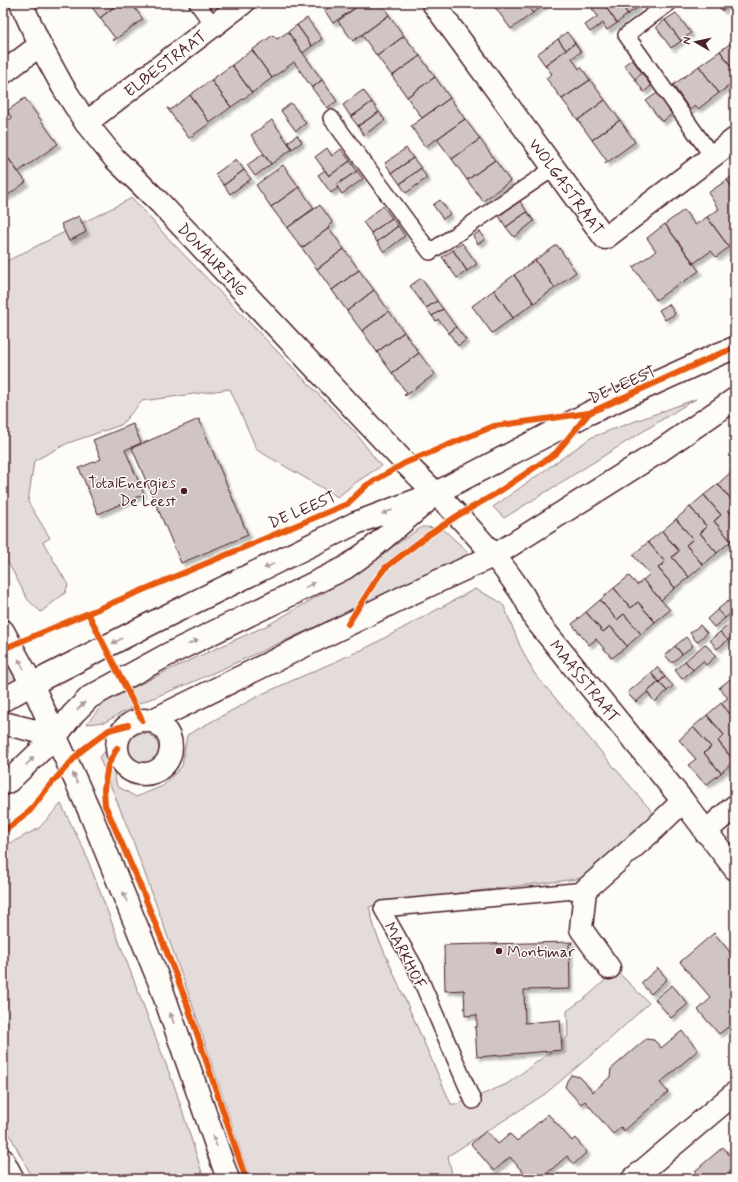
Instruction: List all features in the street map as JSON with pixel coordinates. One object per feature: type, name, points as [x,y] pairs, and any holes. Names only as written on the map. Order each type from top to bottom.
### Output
[{"type":"street","name":"DONAURING","points":[[21,3],[40,45],[63,87],[86,123],[115,159],[160,203],[405,463],[436,493]]},
{"type":"street","name":"ELBESTRAAT","points":[[86,123],[243,3]]},
{"type":"street","name":"WOLGASTRAAT","points":[[434,3],[605,238],[735,139]]},
{"type":"street","points":[[3,73],[40,45]]},
{"type":"street","name":"DE LEEST","points":[[3,700],[152,623],[356,523],[436,493],[589,413],[735,348]]},
{"type":"street","points":[[151,721],[401,598],[494,555],[657,454],[735,399]]},
{"type":"street","name":"DE LEEST","points":[[3,784],[9,781],[56,736],[73,714],[90,697],[166,655],[345,568],[370,550],[436,493]]},
{"type":"street","name":"MAASSTRAAT","points":[[436,493],[494,555],[520,590],[535,619],[735,869]]},
{"type":"street","points":[[3,631],[32,684],[56,736],[89,810],[159,980],[228,1179]]},
{"type":"street","points":[[3,725],[7,724],[56,736]]},
{"type":"street","points":[[609,968],[582,929],[585,890],[653,830],[682,801]]},
{"type":"street","points":[[706,832],[735,806]]},
{"type":"street","points":[[633,1179],[735,1093]]},
{"type":"street","points":[[3,1160],[13,1179]]},
{"type":"lane","points":[[197,3],[213,25]]},
{"type":"lane","points":[[669,3],[626,35],[712,156]]},
{"type":"lane","points":[[332,118],[430,252],[554,168]]},
{"type":"lane","name":"MARKHOF","points":[[472,1101],[416,969],[382,909],[585,890]]},
{"type":"shaded area","points":[[132,198],[165,235],[354,431],[381,466],[355,483],[338,497],[257,450],[230,389],[142,401],[121,425],[68,443],[34,461],[28,502],[50,538],[43,542],[68,585],[65,593],[41,612],[28,600],[3,553],[3,263]]},
{"type":"shaded area","points":[[696,399],[504,518],[493,507],[592,437]]},
{"type":"shaded area","points":[[422,527],[442,528],[470,554],[386,595],[193,682],[140,703],[105,722],[86,724],[106,701],[173,668],[268,625],[327,591]]},
{"type":"shaded area","points":[[475,589],[497,600],[504,606],[520,646],[534,673],[654,814],[585,878],[385,902],[369,907],[376,933],[451,1104],[457,1104],[474,1098],[507,1084],[556,1048],[568,1036],[567,1011],[589,995],[616,970],[649,1003],[610,1039],[545,1094],[448,1156],[453,1179],[250,1179],[190,998],[133,841],[99,757],[118,740],[112,764],[117,786],[136,797],[163,786],[182,766],[187,735],[262,694],[366,648]]},
{"type":"shaded area","points":[[3,654],[17,680],[3,688]]},
{"type":"shaded area","points":[[140,733],[146,733],[156,740],[159,749],[158,755],[152,762],[146,765],[140,765],[130,758],[127,752],[127,746],[134,736]]},
{"type":"shaded area","points":[[3,736],[5,736],[7,740],[9,754],[3,764]]},
{"type":"shaded area","points":[[61,804],[84,850],[175,1088],[204,1179],[33,1179],[3,1122],[3,847],[39,828]]},
{"type":"building","points":[[89,3],[119,3],[100,18]]},
{"type":"building","points":[[119,3],[131,3],[143,19],[113,41],[112,40],[115,38],[100,18]]},
{"type":"building","points":[[327,3],[362,3],[333,23],[325,11],[328,8]]},
{"type":"building","points":[[362,3],[381,3],[389,15],[353,41],[338,21]]},
{"type":"building","points":[[492,3],[525,3],[533,13],[511,29]]},
{"type":"building","points":[[525,3],[547,3],[533,13]]},
{"type":"building","points":[[600,3],[603,3],[617,23],[607,30],[603,23],[590,32],[585,25],[598,16],[592,9]]},
{"type":"building","points":[[603,3],[620,3],[628,14],[617,23]]},
{"type":"building","points":[[620,3],[634,3],[637,8],[628,14]]},
{"type":"building","points":[[717,3],[733,3],[722,11]]},
{"type":"building","points":[[676,13],[691,33],[681,41],[665,20]]},
{"type":"building","points":[[389,15],[404,36],[377,56],[362,35]]},
{"type":"building","points":[[307,18],[322,39],[312,46],[297,25]]},
{"type":"building","points":[[665,20],[681,41],[671,48],[656,27]]},
{"type":"building","points":[[297,25],[312,46],[303,53],[288,32]]},
{"type":"building","points":[[288,32],[322,80],[312,88],[294,62],[272,78],[252,50],[273,35],[277,39]]},
{"type":"building","points":[[567,32],[575,43],[566,50],[558,39]]},
{"type":"building","points":[[404,36],[420,56],[392,76],[377,56]]},
{"type":"building","points":[[558,39],[566,50],[545,65],[537,54]]},
{"type":"building","points":[[735,40],[735,72],[720,51]]},
{"type":"building","points":[[575,43],[581,52],[572,58],[579,69],[581,67],[590,80],[562,99],[546,78],[552,74],[545,65]]},
{"type":"building","points":[[3,48],[8,55],[3,59]]},
{"type":"building","points":[[252,50],[272,78],[252,93],[232,65]]},
{"type":"building","points":[[720,51],[735,72],[735,82],[719,93],[699,66]]},
{"type":"building","points":[[420,56],[435,77],[407,97],[392,76]]},
{"type":"building","points":[[632,59],[642,73],[635,79],[624,65]]},
{"type":"building","points":[[232,65],[252,93],[231,107],[211,80]]},
{"type":"building","points":[[699,66],[719,93],[698,109],[695,106],[690,110],[673,85]]},
{"type":"building","points":[[642,73],[651,86],[644,92],[635,79]]},
{"type":"building","points":[[435,77],[450,98],[422,118],[407,97]]},
{"type":"building","points":[[211,80],[231,107],[210,123],[190,95]]},
{"type":"building","points":[[322,80],[337,101],[327,108],[312,88]]},
{"type":"building","points":[[590,80],[605,100],[578,120],[562,99]]},
{"type":"building","points":[[363,90],[372,102],[351,117],[343,105]]},
{"type":"building","points":[[657,93],[672,114],[662,122],[646,101]]},
{"type":"building","points":[[190,95],[210,123],[189,138],[167,108],[170,110]]},
{"type":"building","points":[[25,98],[58,144],[18,172],[3,151],[3,120],[12,118],[7,111]]},
{"type":"building","points":[[450,98],[465,119],[425,147],[411,126]]},
{"type":"building","points":[[605,100],[620,120],[592,140],[578,120]]},
{"type":"building","points":[[372,102],[379,112],[358,126],[351,117]]},
{"type":"building","points":[[291,103],[306,123],[296,131],[281,111]]},
{"type":"building","points":[[379,112],[385,120],[364,135],[358,126]]},
{"type":"building","points":[[465,119],[480,139],[452,159],[437,139]]},
{"type":"building","points":[[272,120],[292,149],[271,164],[251,135]]},
{"type":"building","points":[[620,120],[635,142],[605,164],[607,161],[592,140]]},
{"type":"building","points":[[297,135],[302,142],[292,149],[288,142]]},
{"type":"building","points":[[480,139],[495,160],[467,180],[452,159]]},
{"type":"building","points":[[327,148],[332,156],[341,149],[350,161],[329,176],[315,157]]},
{"type":"building","points":[[406,148],[413,158],[392,173],[385,163]]},
{"type":"building","points":[[3,151],[26,182],[4,198],[3,196]]},
{"type":"building","points":[[263,154],[271,164],[255,176],[247,165]]},
{"type":"building","points":[[413,158],[421,168],[400,184],[392,173]]},
{"type":"building","points":[[236,159],[244,170],[224,185],[215,174]]},
{"type":"building","points":[[495,160],[510,181],[483,201],[467,180]]},
{"type":"building","points":[[350,161],[357,171],[336,185],[338,188],[331,193],[318,175],[325,170],[329,176]]},
{"type":"building","points":[[283,165],[299,187],[271,207],[256,185]]},
{"type":"building","points":[[421,168],[427,178],[406,193],[400,184]]},
{"type":"building","points":[[244,170],[251,179],[230,194],[224,185]]},
{"type":"building","points":[[357,171],[363,179],[342,194],[336,185]]},
{"type":"building","points":[[735,174],[735,191],[727,180]]},
{"type":"building","points":[[727,180],[735,191],[735,243],[729,247],[707,217],[719,209],[708,193]]},
{"type":"building","points":[[299,187],[314,208],[287,228],[271,207]]},
{"type":"building","points":[[440,200],[450,214],[443,219],[433,205]]},
{"type":"building","points":[[520,201],[527,212],[506,227],[499,216]]},
{"type":"building","points":[[320,205],[333,223],[328,227],[329,228],[302,248],[287,228]]},
{"type":"building","points":[[383,206],[392,218],[371,233],[363,222]]},
{"type":"building","points":[[684,210],[695,225],[707,217],[729,247],[716,257],[711,251],[694,263],[665,224]]},
{"type":"building","points":[[527,212],[534,221],[514,237],[506,227]]},
{"type":"building","points":[[79,216],[86,232],[69,241],[61,224]]},
{"type":"building","points":[[392,218],[398,226],[377,242],[371,233]]},
{"type":"building","points":[[665,224],[699,271],[656,300],[633,267],[656,251],[647,238]]},
{"type":"building","points":[[398,226],[405,236],[384,252],[377,242]]},
{"type":"building","points":[[329,228],[344,249],[317,269],[302,248]]},
{"type":"building","points":[[480,231],[485,239],[478,244],[473,236]]},
{"type":"building","points":[[462,243],[477,264],[467,271],[453,250]]},
{"type":"building","points":[[557,245],[576,272],[555,288],[535,260]]},
{"type":"building","points":[[344,249],[359,270],[332,290],[317,269]]},
{"type":"building","points":[[453,250],[467,271],[457,278],[442,257]]},
{"type":"building","points":[[535,260],[555,288],[534,303],[514,275]]},
{"type":"building","points":[[359,270],[374,290],[347,311],[332,290]]},
{"type":"building","points":[[514,275],[534,303],[513,318],[494,290]]},
{"type":"building","points":[[421,278],[437,301],[426,308],[410,286]]},
{"type":"building","points":[[374,290],[389,311],[362,331],[347,311]]},
{"type":"building","points":[[494,290],[513,318],[492,333],[472,306]]},
{"type":"building","points":[[437,301],[443,309],[432,316],[426,308]]},
{"type":"building","points":[[669,304],[675,314],[665,320],[659,310]]},
{"type":"building","points":[[443,309],[456,327],[449,333],[438,319],[436,321],[432,316]]},
{"type":"building","points":[[389,311],[404,332],[377,352],[362,331]]},
{"type":"building","points":[[456,327],[466,340],[458,346],[449,333]]},
{"type":"building","points":[[404,332],[419,353],[392,373],[377,352]]},
{"type":"building","points":[[419,353],[435,374],[405,396],[404,395],[407,393],[392,373]]},
{"type":"building","points":[[199,419],[248,535],[181,563],[132,448]]},
{"type":"building","points":[[133,424],[141,443],[125,450],[144,494],[98,514],[79,468],[101,459],[93,440]]},
{"type":"building","points":[[732,471],[735,474],[735,504],[718,484]]},
{"type":"building","points":[[718,484],[735,504],[728,510],[735,518],[735,538],[731,541],[714,521],[721,515],[704,495]]},
{"type":"building","points":[[704,495],[721,515],[714,521],[731,541],[717,553],[700,533],[707,527],[690,507]]},
{"type":"building","points":[[735,504],[735,518],[728,510]]},
{"type":"building","points":[[690,507],[707,527],[700,533],[717,553],[703,565],[686,545],[693,539],[676,519]]},
{"type":"building","points":[[676,519],[693,539],[686,545],[703,565],[689,577],[672,557],[679,551],[662,531]]},
{"type":"building","points":[[662,531],[679,551],[672,557],[689,577],[675,588],[658,568],[665,562],[648,542]]},
{"type":"building","points":[[648,542],[665,562],[658,568],[675,588],[661,600],[643,580],[650,574],[633,555]]},
{"type":"building","points":[[629,576],[637,585],[643,580],[670,610],[655,622],[638,602],[631,608],[614,588]]},
{"type":"building","points":[[614,588],[631,608],[638,602],[655,622],[641,634],[624,614],[617,620],[600,600]]},
{"type":"building","points":[[600,600],[617,620],[624,614],[641,634],[627,646],[610,626],[603,632],[586,612]]},
{"type":"building","points":[[728,601],[735,610],[725,618],[717,610]]},
{"type":"building","points":[[717,610],[725,618],[714,627],[707,619]]},
{"type":"building","points":[[586,612],[603,632],[610,626],[627,646],[612,658],[596,639],[589,645],[572,624]]},
{"type":"building","points":[[731,623],[735,628],[735,634],[728,640],[720,632]]},
{"type":"building","points":[[700,625],[707,633],[697,642],[690,633]]},
{"type":"building","points":[[720,632],[728,640],[717,649],[710,640]]},
{"type":"building","points":[[686,637],[693,646],[682,654],[675,646]]},
{"type":"building","points":[[705,644],[716,656],[706,665],[703,661],[693,670],[685,661]]},
{"type":"building","points":[[675,646],[682,654],[672,663],[665,655]]},
{"type":"building","points":[[685,661],[693,670],[682,679],[675,670]]},
{"type":"building","points":[[657,667],[665,677],[659,682],[651,673]]},
{"type":"building","points":[[651,673],[659,682],[636,702],[627,693]]},
{"type":"building","points":[[734,676],[735,720],[721,703],[728,698],[719,688]]},
{"type":"building","points":[[665,677],[673,686],[667,691],[659,682]]},
{"type":"building","points":[[659,682],[667,691],[655,702],[647,692]]},
{"type":"building","points":[[721,703],[735,720],[734,761],[718,741],[724,735],[707,715]]},
{"type":"building","points":[[707,715],[724,735],[718,741],[734,761],[721,773],[704,753],[711,747],[693,727]]},
{"type":"building","points":[[693,727],[711,747],[704,753],[721,773],[706,785],[688,765],[696,759],[679,740]]},
{"type":"building","points":[[714,933],[735,958],[735,1024],[730,1029],[728,1027],[719,1034],[698,1010],[711,998],[680,962]]},
{"type":"building","points":[[572,942],[572,944],[569,944],[570,989],[524,990],[525,1023],[560,1020],[562,1050],[477,1057],[475,1027],[477,1027],[477,1015],[465,1016],[464,990],[445,991],[444,945]]},
{"type":"building","points":[[658,968],[667,979],[651,994],[641,983]]},
{"type":"building","points":[[672,985],[688,1004],[671,1018],[655,999]]},
{"type":"building","points":[[682,1031],[698,1050],[660,1083],[668,1092],[624,1131],[621,1127],[613,1134],[585,1101],[581,1104],[565,1087],[571,1075],[580,1077],[593,1092],[610,1077],[611,1069],[646,1039],[654,1040],[661,1048]]},
{"type":"building","points":[[548,1114],[572,1141],[575,1138],[587,1152],[574,1164],[567,1156],[545,1175],[548,1179],[529,1179],[510,1157],[494,1171],[471,1144],[486,1131],[498,1144],[510,1134],[517,1141]]},
{"type":"building","points":[[723,1147],[735,1162],[735,1178],[690,1179],[696,1173],[695,1171]]},
{"type":"cycle path","points":[[3,649],[347,504],[367,485],[405,463],[494,426],[589,413],[735,348]]},
{"type":"cycle path","points":[[348,624],[385,568],[427,536],[457,516],[497,493],[556,453],[589,413]]},
{"type":"cycle path","points":[[88,613],[142,720]]},
{"type":"cycle path","points":[[3,832],[29,812],[49,786],[81,751],[109,730],[128,725]]},
{"type":"cycle path","points":[[117,748],[108,765],[104,789],[105,805],[142,890],[185,998],[246,1179]]},
{"type":"place","name":"TotalEnergies De Leest","points":[[184,491]]},
{"type":"place","name":"Montimar","points":[[499,951]]}]
